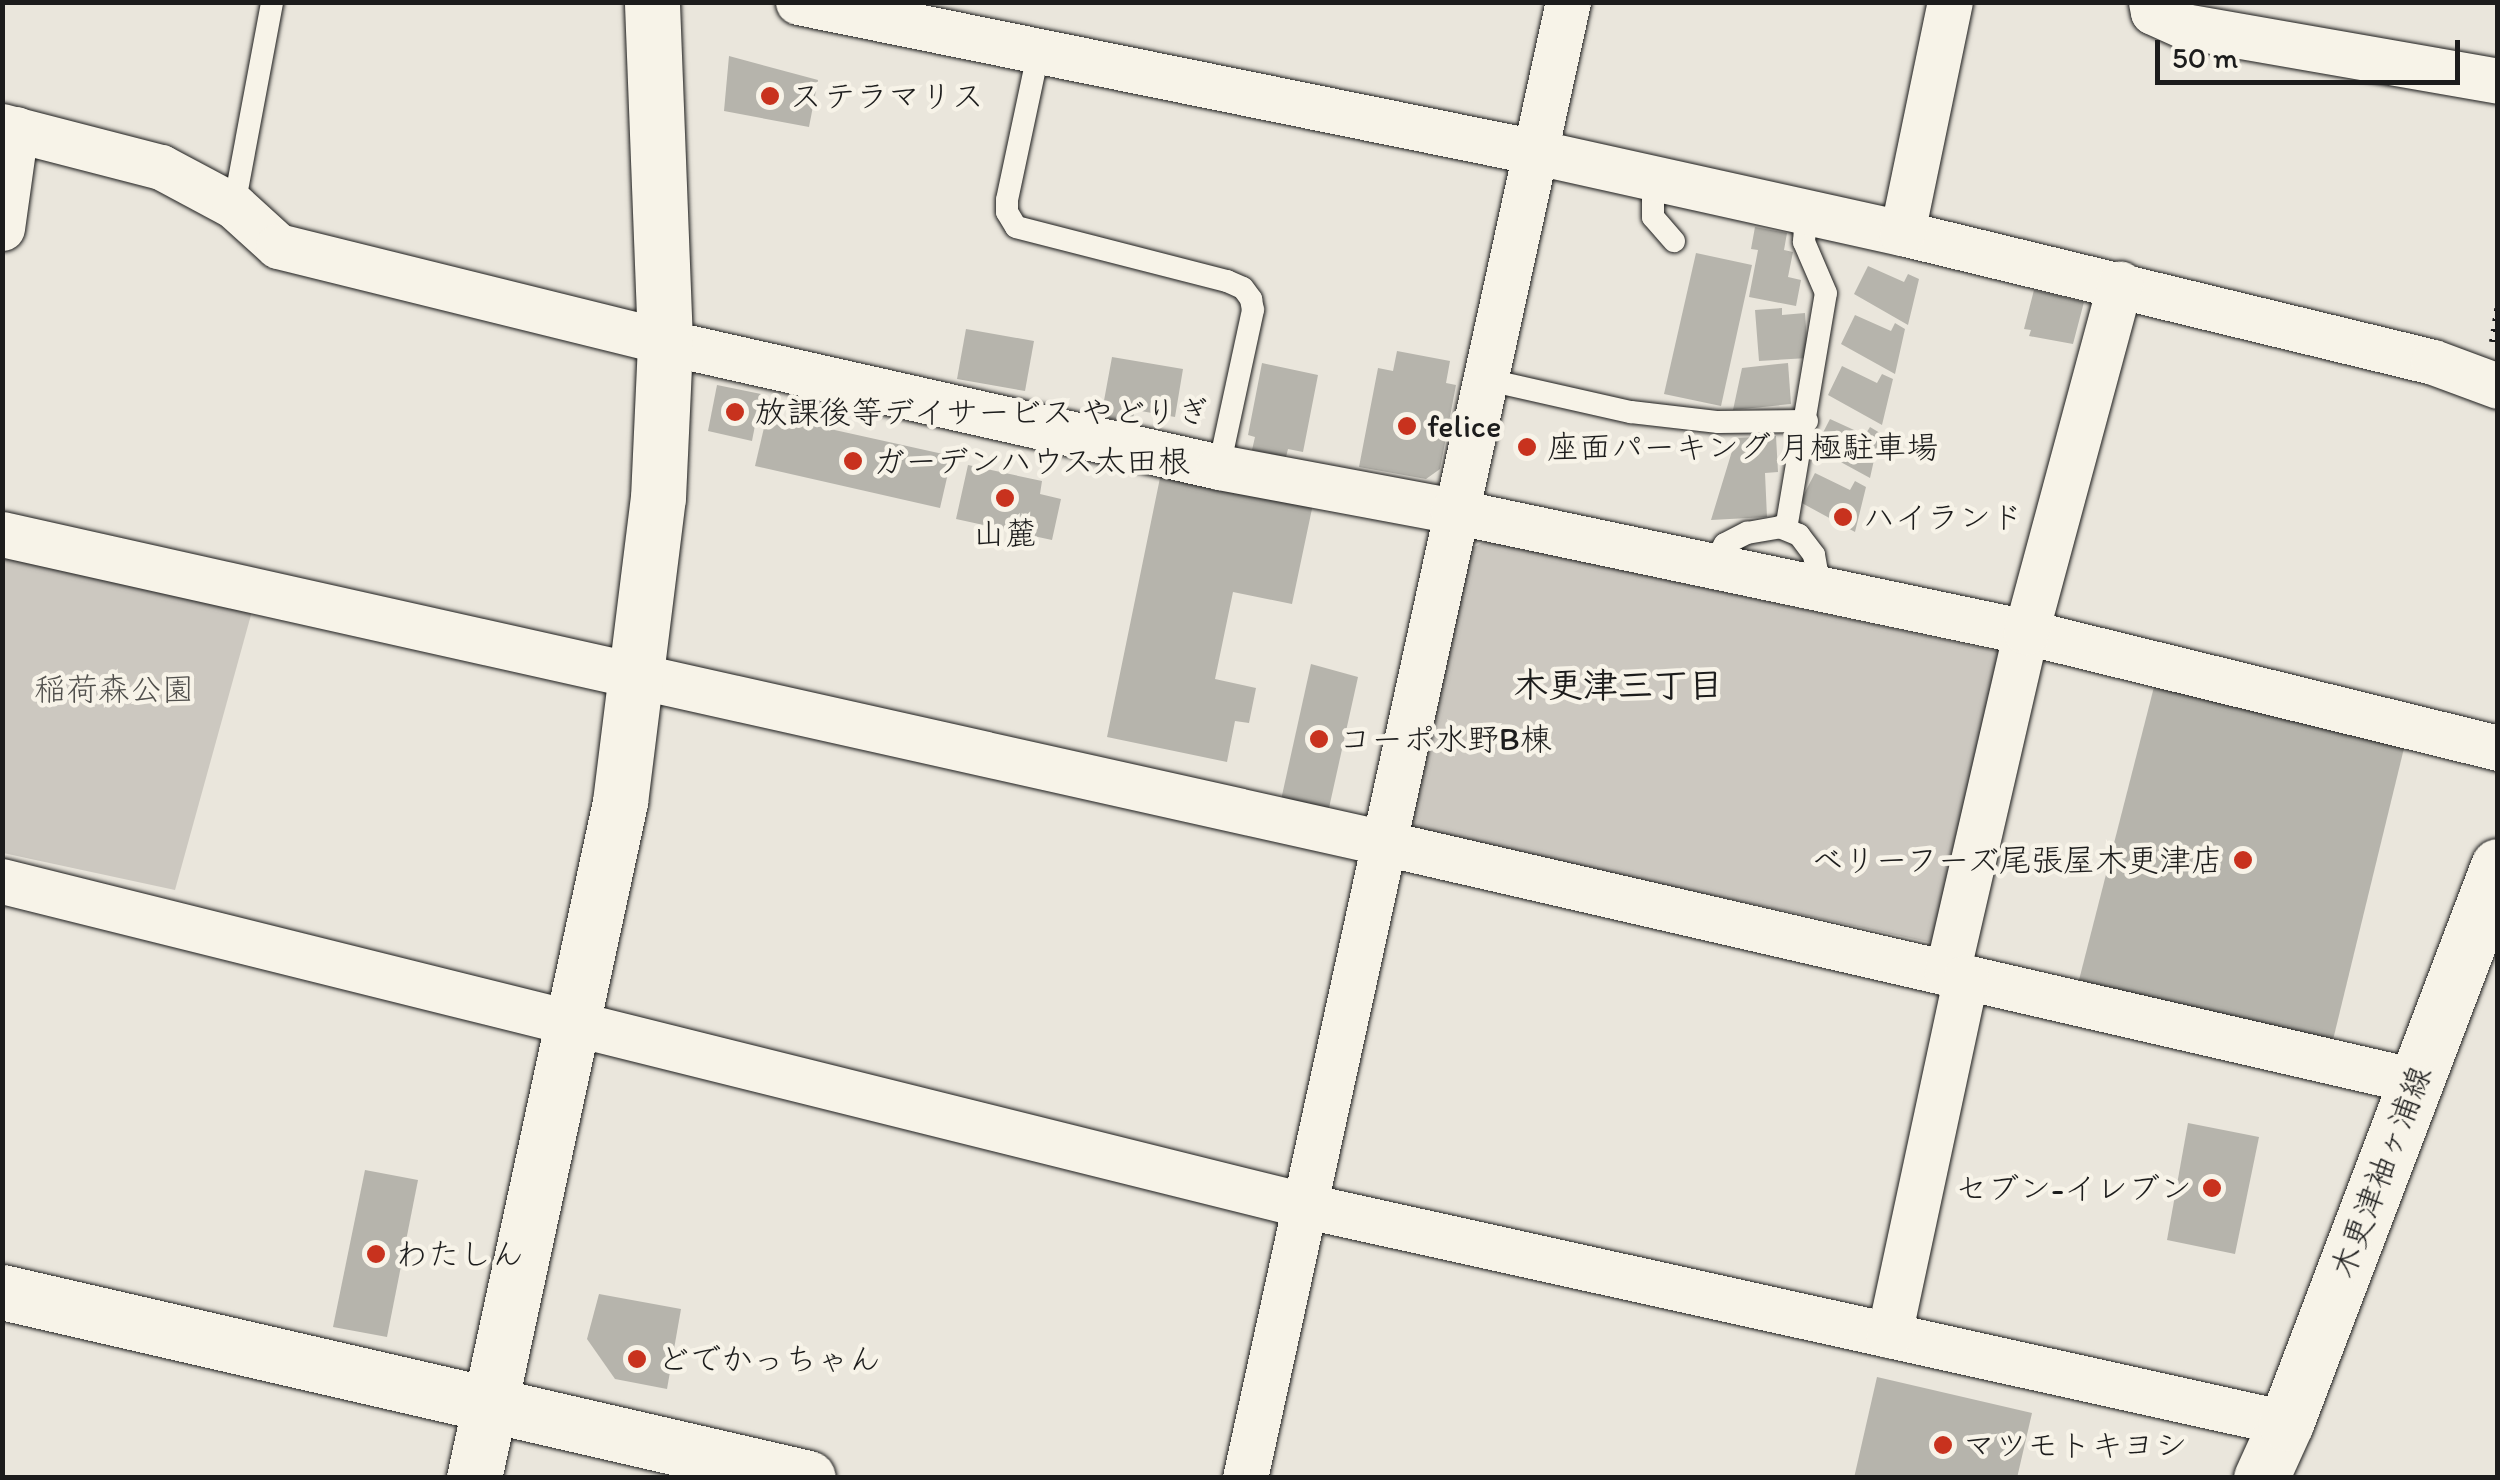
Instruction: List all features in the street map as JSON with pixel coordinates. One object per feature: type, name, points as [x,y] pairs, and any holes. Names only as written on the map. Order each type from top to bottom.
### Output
[{"type":"street","points":[[474,1478],[620,802],[658,498],[665,342],[652,2]]},
{"type":"street","points":[[798,2],[1038,54],[1536,152],[1902,233],[2433,362],[2498,386]]},
{"type":"street","points":[[1244,1478],[1307,1206],[1454,511],[1568,2]]},
{"type":"street","points":[[1902,233],[1950,2]]},
{"type":"street","points":[[2151,2],[2153,12],[2184,26],[2498,82]]},
{"type":"street","points":[[2,228],[10,128],[161,166],[234,206],[278,246],[665,342],[1219,467],[1454,511],[2026,632],[2498,748]]},
{"type":"street","points":[[1890,1336],[1956,975],[2026,632],[2120,283]]},
{"type":"street","points":[[2,534],[1384,843],[2416,1082]]},
{"type":"street","name":"木更津袖ヶ浦線","points":[[2260,1478],[2286,1423],[2498,866]]},
{"type":"street","points":[[2,880],[1307,1206],[2286,1423]]},
{"type":"street","points":[[2,1292],[808,1478]]},
{"type":"lane","points":[[234,206],[272,2]]},
{"type":"lane","points":[[1038,54],[1007,200],[1007,212],[1016,227],[1227,282],[1243,288],[1252,299],[1253,310],[1219,467]]},
{"type":"lane","points":[[1652,177],[1653,216],[1674,241]]},
{"type":"lane","points":[[1786,529],[1826,293],[1804,242],[1806,212]]},
{"type":"lane","points":[[1484,379],[1631,412],[1718,422],[1807,420]]},
{"type":"lane","points":[[1712,568],[1724,544],[1747,534],[1786,529],[1799,535],[1814,555],[1820,588]]},
{"type":"green space","points":[[1486,541],[2001,652],[1933,943],[1413,831],[1407,819],[1464,552]]},
{"type":"green space","name":"稲荷森公園","points":[[3,550],[254,604],[175,890],[3,853]]},
{"type":"building","name":"ステラマリス","points":[[729,56],[818,80],[809,127],[724,111]]},
{"type":"building","points":[[1755,227],[1787,233],[1784,250],[1793,252],[1788,277],[1801,280],[1796,306],[1749,297],[1758,250],[1751,249]]},
{"type":"building","points":[[1696,253],[1752,265],[1721,406],[1664,394]]},
{"type":"building","points":[[1868,266],[1904,282],[1908,274],[1919,279],[1908,325],[1854,294]]},
{"type":"building","points":[[2034,290],[2084,302],[2073,344],[2029,336],[2031,330],[2024,329]]},
{"type":"building","points":[[1782,308],[1782,315],[1805,313],[1808,358],[1759,361],[1755,310]]},
{"type":"building","points":[[1855,315],[1891,331],[1895,323],[1905,329],[1895,374],[1841,344]]},
{"type":"building","points":[[966,329],[1034,341],[1025,391],[957,379]]},
{"type":"building","name":"felice","points":[[1397,351],[1450,361],[1446,383],[1456,385],[1440,469],[1426,479],[1359,467],[1378,368],[1393,371]]},
{"type":"building","points":[[1112,357],[1183,369],[1175,417],[1135,410],[1132,423],[1101,417]]},
{"type":"building","points":[[1262,363],[1318,375],[1303,452],[1288,449],[1286,457],[1252,450],[1255,437],[1248,435]]},
{"type":"building","points":[[1788,363],[1791,404],[1733,410],[1742,368]]},
{"type":"building","name":"ハイランド","points":[[1842,366],[1877,383],[1882,374],[1893,379],[1882,425],[1828,395]]},
{"type":"building","name":"放課後等デイサービス やどりぎ","points":[[717,385],[761,394],[752,441],[708,431]]},
{"type":"building","name":"ガーデンハウス太田根","points":[[767,415],[952,456],[940,508],[755,466]]},
{"type":"building","name":"ハイランド","points":[[1830,419],[1865,435],[1870,427],[1880,433],[1870,478],[1815,448]]},
{"type":"building","points":[[1776,436],[1778,472],[1765,473],[1767,517],[1711,520],[1736,438]]},
{"type":"building","points":[[968,465],[1042,481],[1040,494],[1061,499],[1052,540],[956,519]]},
{"type":"building","points":[[1161,473],[1313,504],[1292,604],[1233,592],[1215,679],[1256,688],[1249,723],[1235,721],[1227,762],[1107,737]]},
{"type":"building","name":"ハイランド","points":[[1815,473],[1850,490],[1855,481],[1866,487],[1855,532],[1800,502]]},
{"type":"building","name":"コーポ水野B棟","points":[[1311,664],[1358,677],[1329,808],[1281,800]]},
{"type":"building","name":"ベリーフーズ尾張屋木更津店","points":[[2156,679],[2406,740],[2332,1044],[2079,980]]},
{"type":"building","name":"セブン-イレブン","points":[[2188,1123],[2259,1137],[2235,1254],[2167,1240]]},
{"type":"building","name":"わたしん","points":[[365,1170],[418,1180],[387,1337],[333,1327]]},
{"type":"building","name":"どでかっちゃん","points":[[599,1294],[681,1309],[667,1389],[615,1379],[587,1339]]},
{"type":"building","name":"マツモトキヨシ","points":[[1877,1377],[2032,1413],[2017,1478],[1854,1478]]},
{"type":"place","name":"ステラマリス","points":[[770,96]]},
{"type":"place","name":"放課後等デイサービス やどりぎ","points":[[735,412]]},
{"type":"place","name":"felice","points":[[1407,426]]},
{"type":"place","name":"座面パーキング 月極駐車場","points":[[1527,447]]},
{"type":"place","name":"ガーデンハウス太田根","points":[[853,461]]},
{"type":"place","name":"山麓","points":[[1005,498]]},
{"type":"place","name":"ハイランド","points":[[1843,517]]},
{"type":"place","name":"コーポ水野B棟","points":[[1319,739]]},
{"type":"place","name":"ベリーフーズ尾張屋木更津店","points":[[2243,860]]},
{"type":"place","name":"セブン-イレブン","points":[[2212,1188]]},
{"type":"place","name":"わたしん","points":[[376,1254]]},
{"type":"place","name":"どでかっちゃん","points":[[637,1359]]},
{"type":"place","name":"マツモトキヨシ","points":[[1943,1445]]},
{"type":"district","name":"木更津三丁目","points":[[1618,685]]}]
